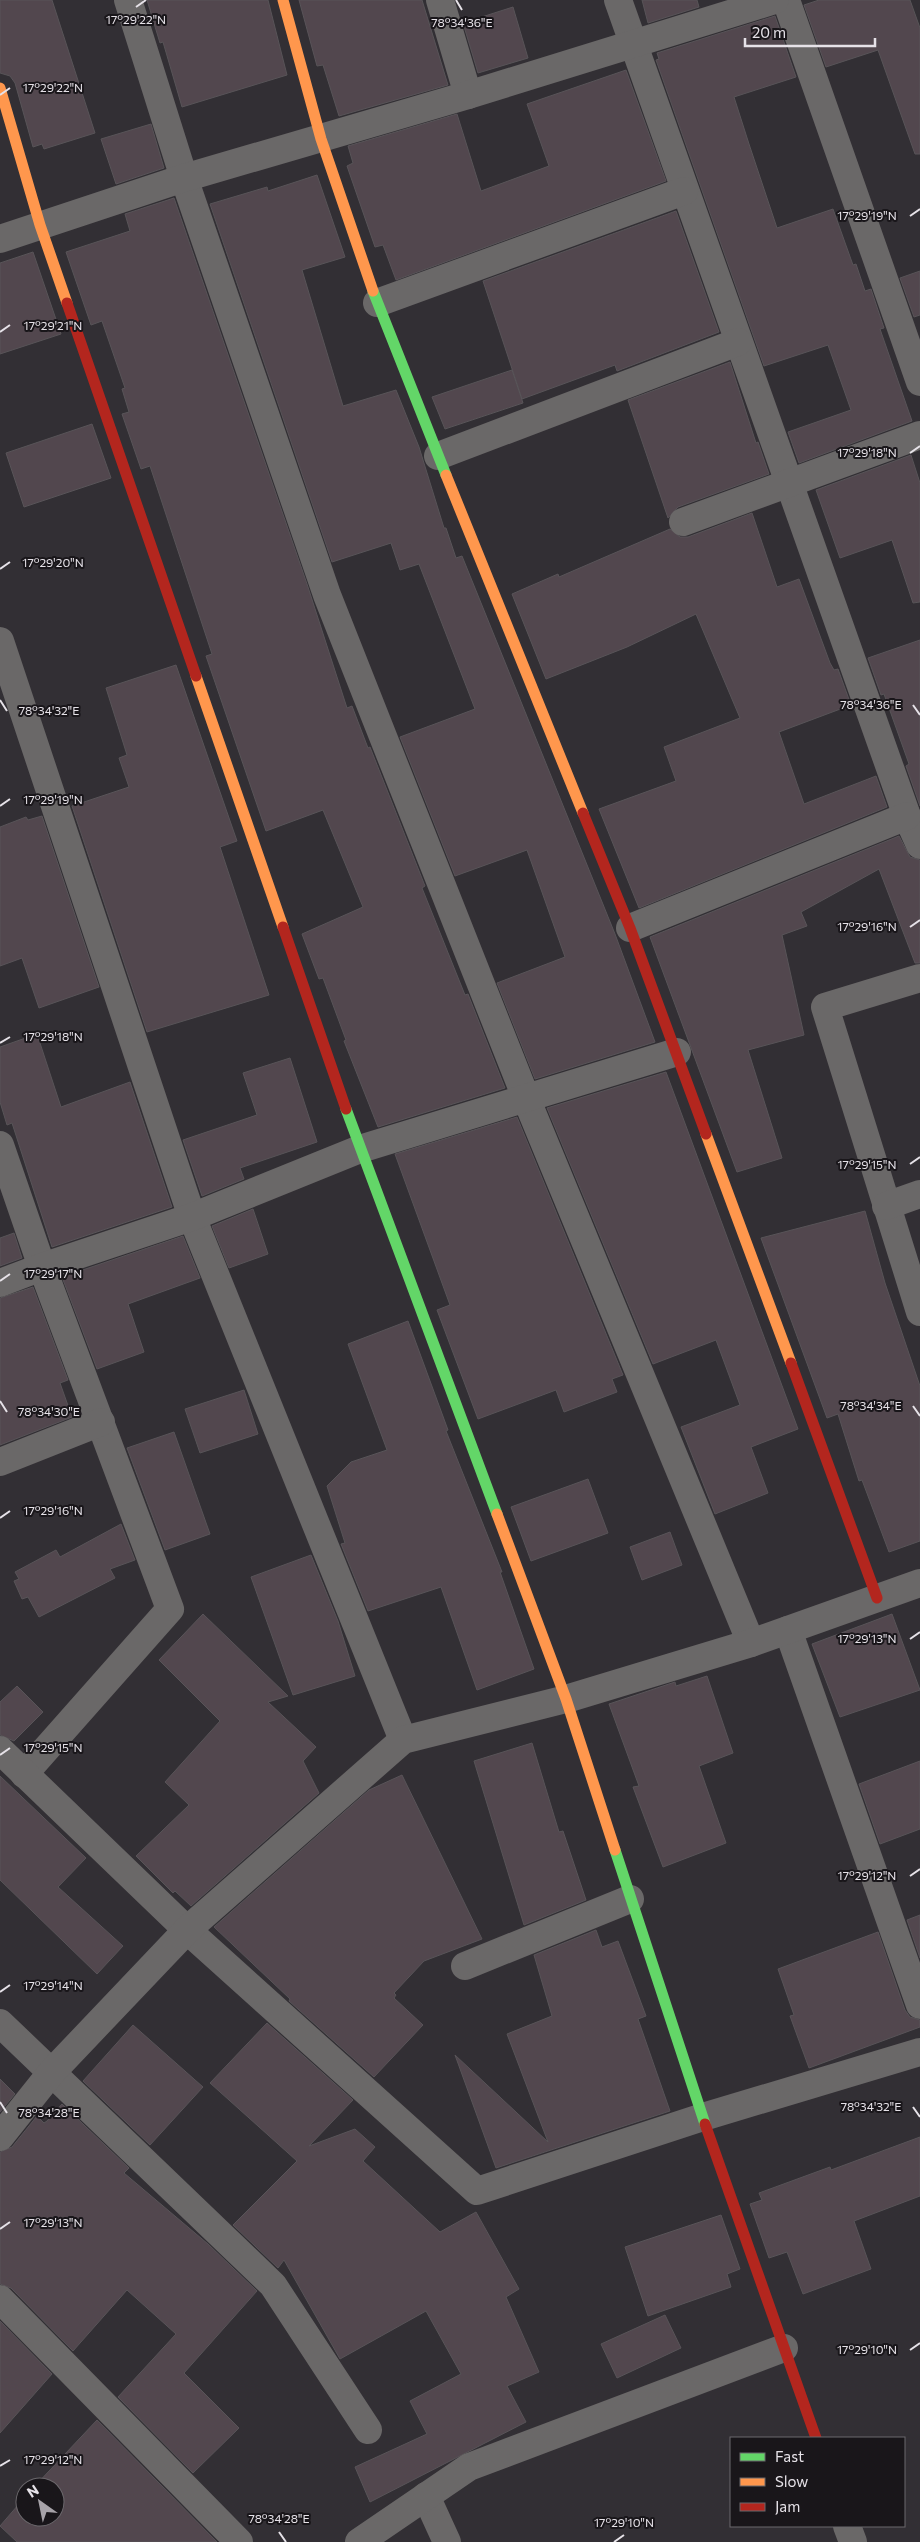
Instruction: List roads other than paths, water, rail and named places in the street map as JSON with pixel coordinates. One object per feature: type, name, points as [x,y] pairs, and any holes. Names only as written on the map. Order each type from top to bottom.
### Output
[{"type":"street","points":[[128,0],[184,178],[327,595],[526,1098],[751,1643]]},
{"type":"street","points":[[283,0],[321,139],[377,303],[630,928],[877,1598]]},
{"type":"street","points":[[440,0],[468,95]]},
{"type":"street","points":[[618,0],[631,43],[907,816],[920,845]]},
{"type":"street","points":[[0,239],[184,178],[468,95],[775,0]]},
{"type":"street","points":[[786,0],[920,382]]},
{"type":"street","points":[[0,88],[40,225],[360,1149],[566,1699],[703,2117],[816,2437]]},
{"type":"street","points":[[377,303],[684,191]]},
{"type":"street","points":[[438,456],[738,342]]},
{"type":"street","points":[[684,522],[920,435]]},
{"type":"street","points":[[0,641],[192,1217],[403,1740]]},
{"type":"street","points":[[630,928],[907,816]]},
{"type":"street","points":[[920,978],[824,1007],[920,1312]]},
{"type":"street","points":[[0,1283],[192,1217],[360,1149],[677,1052]]},
{"type":"street","points":[[0,1145],[42,1267],[170,1609],[24,1774]]},
{"type":"street","points":[[886,1206],[920,1194]]},
{"type":"street","points":[[0,1462],[101,1422]]},
{"type":"street","points":[[0,2137],[51,2073],[187,1930],[403,1740],[566,1699],[751,1643],[920,1583]]},
{"type":"street","points":[[788,1630],[920,2005]]},
{"type":"street","points":[[0,1750],[187,1930],[477,2191],[703,2117],[920,2052]]},
{"type":"street","points":[[464,1966],[630,1899]]},
{"type":"street","points":[[0,2024],[273,2286],[368,2430]]},
{"type":"street","points":[[0,2299],[239,2542]]},
{"type":"street","points":[[360,2542],[469,2467],[784,2348]]},
{"type":"street","points":[[426,2496],[447,2542]]},
{"type":"street","points":[[847,2527],[853,2542]]}]
